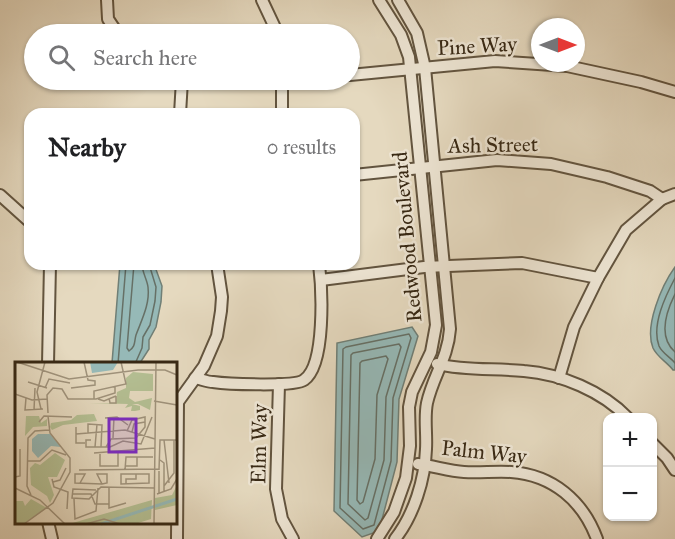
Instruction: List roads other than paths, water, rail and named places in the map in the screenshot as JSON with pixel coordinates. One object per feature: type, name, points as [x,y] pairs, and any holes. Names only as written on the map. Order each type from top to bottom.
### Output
[{"type":"street","points":[[107,0],[108,19],[111,24]]},
{"type":"street","points":[[262,0],[273,24]]},
{"type":"street","name":"Redwood Boulevard","points":[[376,539],[394,512],[406,478],[409,462],[409,407],[412,392],[427,362],[435,336],[411,69],[401,35],[380,0]]},
{"type":"street","name":"Redwood Boulevard","points":[[395,539],[402,531],[415,502],[424,465],[426,405],[450,339],[425,68],[417,33],[398,0]]},
{"type":"street","name":"Pine Way","points":[[360,74],[495,61],[567,66],[675,92]]},
{"type":"street","points":[[180,108],[181,90]]},
{"type":"street","points":[[282,90],[282,108]]},
{"type":"street","name":"Ash Street","points":[[360,174],[497,160],[551,164],[607,177],[650,191],[662,199]]},
{"type":"street","points":[[559,378],[574,327],[598,278],[626,230],[662,199],[675,194]]},
{"type":"street","points":[[0,195],[24,217]]},
{"type":"street","points":[[321,280],[430,267],[522,263],[598,278]]},
{"type":"street","points":[[48,362],[50,270]]},
{"type":"street","points":[[177,539],[178,402],[212,349],[220,323],[221,286],[218,270]]},
{"type":"street","name":"Elm Way","points":[[292,539],[282,519],[276,489],[279,384],[302,382],[311,370],[320,334],[320,270]]},
{"type":"street","points":[[427,362],[480,370],[522,370],[559,378],[591,391],[624,413]]},
{"type":"street","points":[[195,378],[212,382],[279,384]]},
{"type":"street","points":[[657,446],[671,455],[675,470]]},
{"type":"street","name":"Palm Way","points":[[409,462],[466,472],[513,472],[557,485],[582,508],[597,539]]},
{"type":"street","points":[[48,524],[52,539]]},
{"type":"water","points":[[675,267],[675,370],[673,370],[653,348],[651,329],[660,295]]},
{"type":"water","points":[[120,270],[156,270],[162,286],[161,302],[156,327],[149,340],[149,349],[141,362],[112,362]]},
{"type":"water","points":[[412,327],[418,336],[399,399],[397,462],[379,531],[362,537],[334,511],[337,343]]}]
